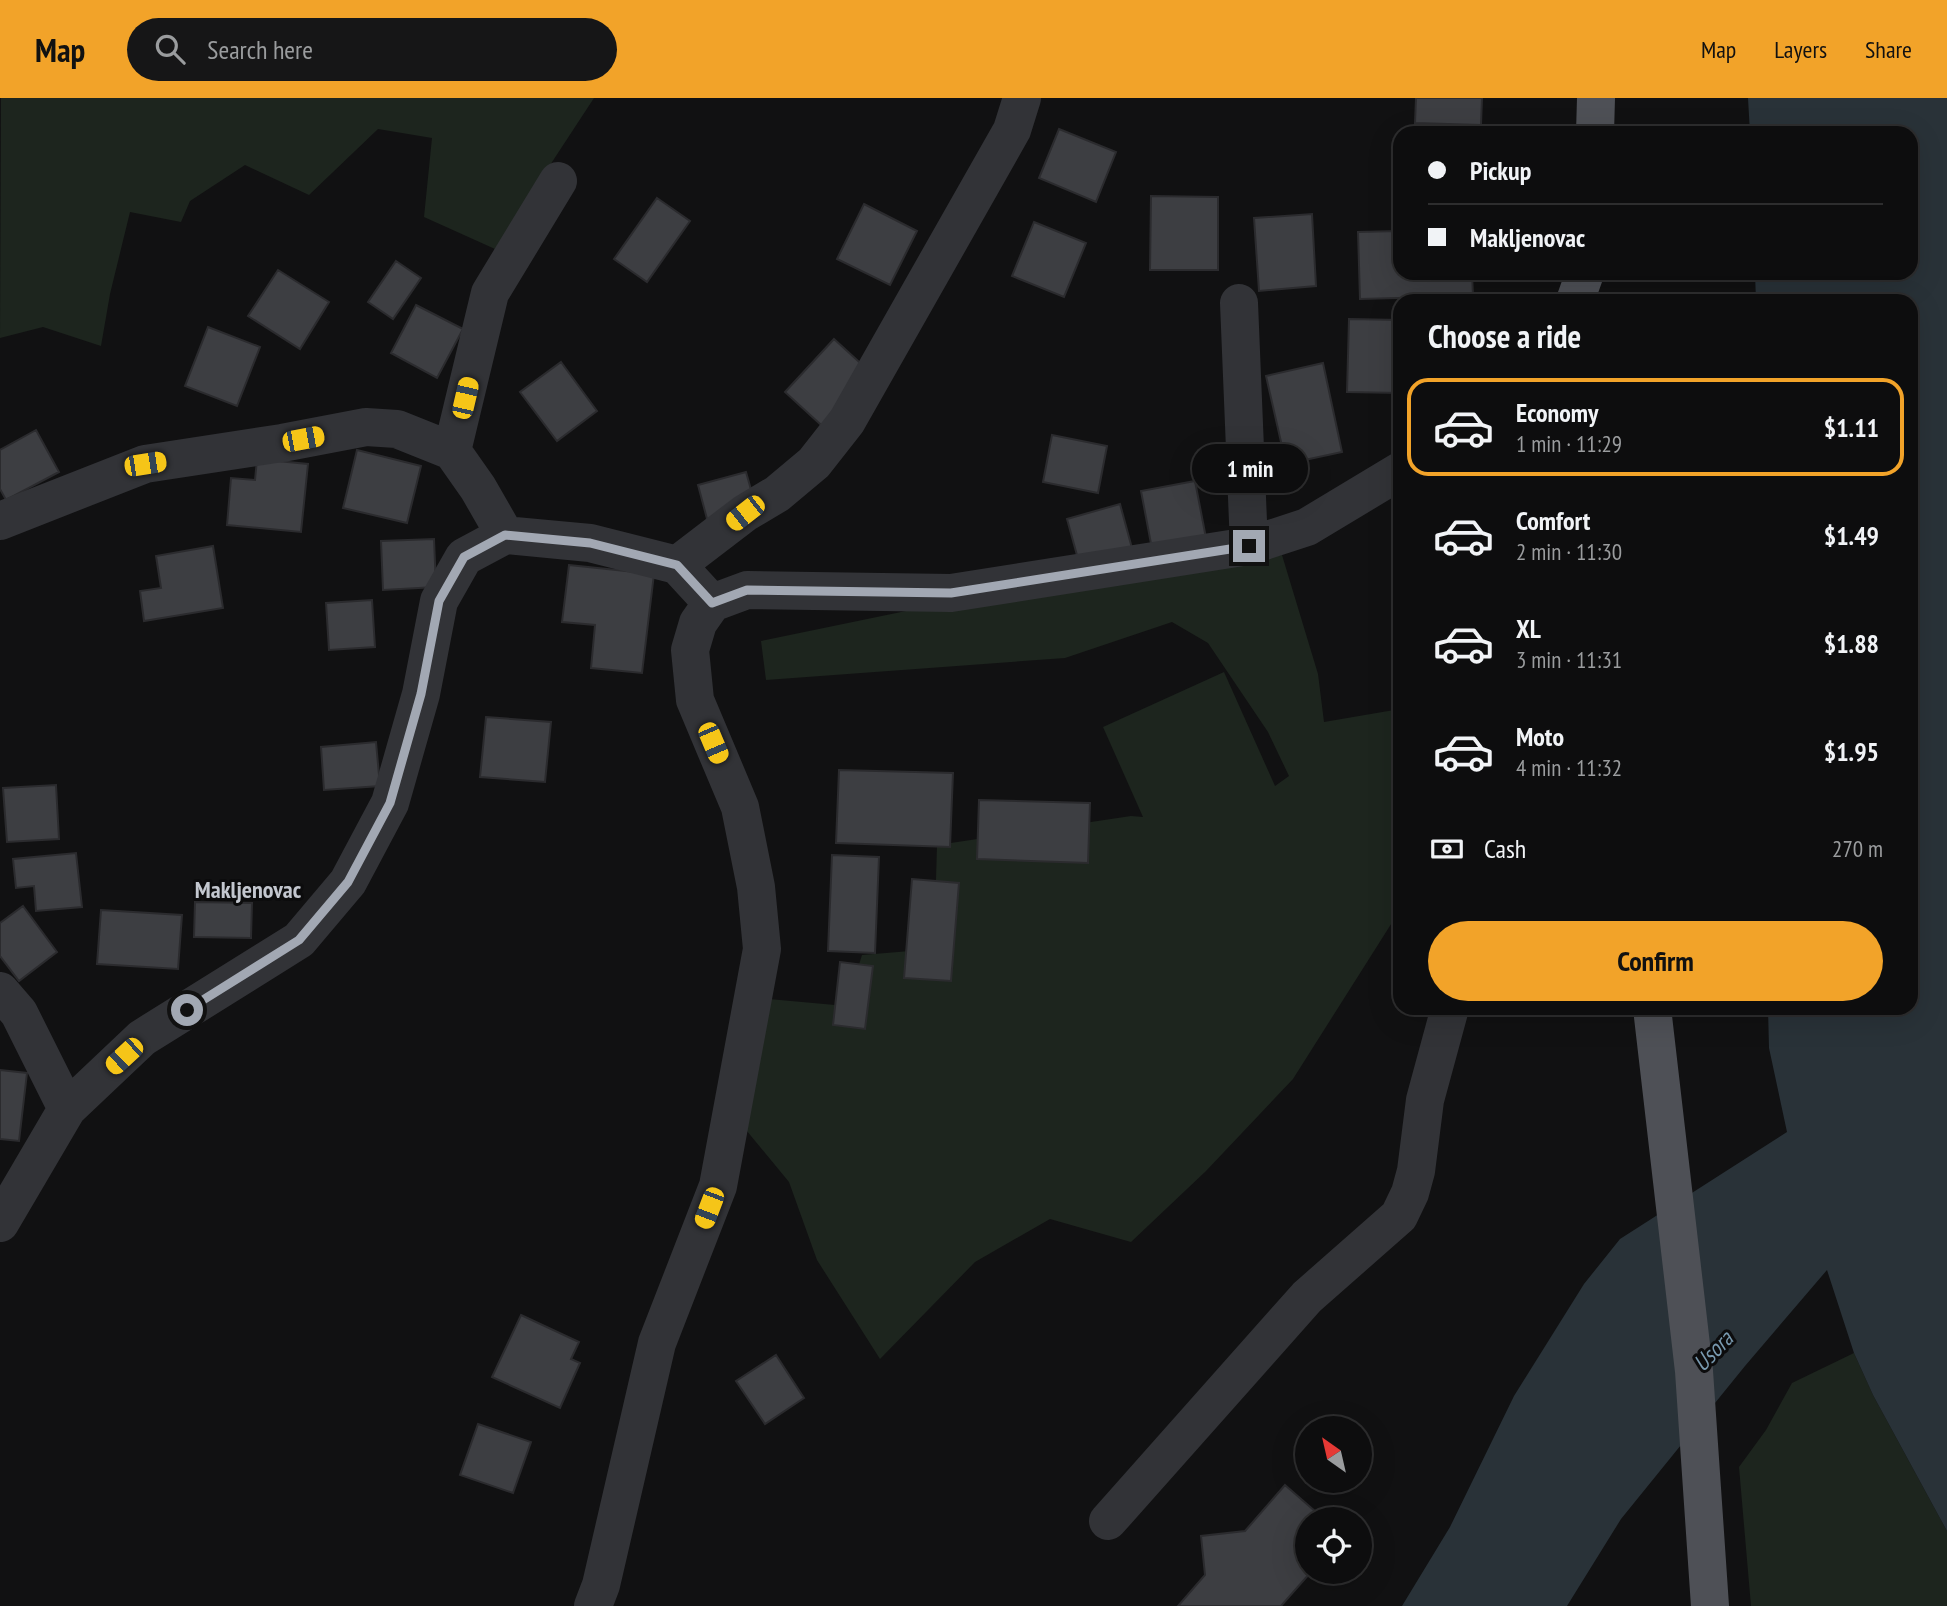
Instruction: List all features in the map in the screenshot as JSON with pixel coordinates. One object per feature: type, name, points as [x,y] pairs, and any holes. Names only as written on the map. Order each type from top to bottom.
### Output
[{"type":"main road","points":[[1595,126],[1596,98]]},
{"type":"main road","points":[[1653,1015],[1694,1371],[1710,1606]]},
{"type":"street","points":[[677,565],[745,513],[777,494],[814,463],[847,421],[1013,130],[1022,98]]},
{"type":"street","points":[[452,451],[490,293],[558,181]]},
{"type":"street","points":[[1239,303],[1249,546]]},
{"type":"street","points":[[0,521],[145,464],[366,427],[397,429],[452,451],[478,488],[505,535]]},
{"type":"street","points":[[593,1606],[601,1585],[657,1343],[718,1186],[762,949],[756,887],[740,807],[695,700],[690,650],[698,623],[712,603],[747,590],[951,593],[1249,546],[1307,527],[1393,475]]},
{"type":"street","points":[[0,1223],[67,1109],[142,1038],[299,940],[348,882],[390,803],[421,694],[439,601],[464,557],[505,535],[590,543],[677,565],[712,603]]},
{"type":"street","points":[[6,1008],[67,1109]]},
{"type":"street","points":[[1108,1521],[1307,1297],[1399,1216],[1410,1194],[1416,1171],[1425,1100],[1448,1015]]},
{"type":"shaded area","points":[[1,98],[594,98],[495,249],[424,217],[432,138],[378,129],[309,195],[245,165],[190,201],[181,222],[130,212],[110,294],[101,346],[43,327],[0,338]]},
{"type":"shaded area","points":[[1282,555],[1318,674],[1324,722],[1393,710],[1393,921],[1293,1079],[1206,1171],[1131,1242],[1050,1219],[975,1262],[880,1359],[817,1260],[789,1182],[732,1113],[769,999],[846,1006],[862,955],[934,949],[937,845],[1131,816],[1143,817],[1103,727],[1224,672],[1275,786],[1289,776],[1268,732],[1208,643],[1172,622],[1065,658],[766,680],[761,641],[906,611]]},
{"type":"shaded area","points":[[1854,1353],[1873,1395],[1947,1531],[1947,1606],[1751,1606],[1739,1467],[1766,1430],[1792,1383]]},
{"type":"water","name":"Usora","points":[[1748,98],[1947,98],[1947,1531],[1873,1395],[1854,1353],[1827,1270],[1621,1519],[1567,1606],[1402,1606],[1450,1527],[1514,1396],[1584,1284],[1620,1239],[1787,1132],[1769,1048],[1768,1015],[1918,1015],[1918,294],[1756,294],[1755,280],[1918,280],[1918,126],[1750,126]]},
{"type":"building","points":[[1416,98],[1482,98],[1481,125],[1415,123]]},
{"type":"building","points":[[1059,129],[1116,152],[1096,202],[1039,178]]},
{"type":"building","points":[[1151,196],[1218,197],[1218,270],[1150,270]]},
{"type":"building","points":[[657,198],[690,221],[647,282],[614,259]]},
{"type":"building","points":[[864,204],[917,231],[890,285],[837,259]]},
{"type":"building","points":[[1312,214],[1316,286],[1259,291],[1254,218]]},
{"type":"building","points":[[1034,222],[1086,243],[1064,297],[1012,276]]},
{"type":"building","points":[[1393,231],[1393,280],[1472,280],[1473,294],[1393,294],[1393,298],[1360,299],[1358,232]]},
{"type":"building","points":[[396,261],[421,278],[393,319],[368,302]]},
{"type":"building","points":[[278,270],[329,302],[300,349],[248,316]]},
{"type":"building","points":[[416,305],[463,329],[437,378],[391,353]]},
{"type":"building","points":[[1349,319],[1393,320],[1393,393],[1347,392]]},
{"type":"building","points":[[208,327],[260,347],[237,406],[185,386]]},
{"type":"building","points":[[834,339],[880,381],[831,434],[785,392]]},
{"type":"building","points":[[561,362],[597,411],[557,441],[520,392]]},
{"type":"building","points":[[1323,363],[1342,452],[1286,464],[1266,376]]},
{"type":"building","points":[[36,430],[59,472],[6,500],[0,489],[0,450]]},
{"type":"building","points":[[1052,435],[1107,446],[1098,493],[1043,482]]},
{"type":"building","points":[[357,450],[421,466],[407,523],[343,508]]},
{"type":"building","points":[[257,459],[308,464],[301,532],[227,525],[231,478],[255,480]]},
{"type":"building","points":[[746,472],[760,521],[711,534],[698,485]]},
{"type":"building","points":[[1195,481],[1206,538],[1152,549],[1141,491]]},
{"type":"building","points":[[1120,504],[1136,563],[1083,577],[1067,519]]},
{"type":"building","points":[[434,539],[436,587],[383,590],[381,541]]},
{"type":"building","points":[[213,546],[223,608],[144,621],[140,591],[161,588],[156,556]]},
{"type":"building","points":[[569,565],[654,574],[642,673],[591,668],[595,625],[562,622]]},
{"type":"building","points":[[372,600],[375,647],[329,650],[326,603]]},
{"type":"building","points":[[486,717],[551,722],[545,782],[480,777]]},
{"type":"building","points":[[376,742],[380,786],[324,790],[321,747]]},
{"type":"building","points":[[839,770],[953,773],[950,847],[836,843]]},
{"type":"building","points":[[56,785],[59,839],[7,842],[3,788]]},
{"type":"building","points":[[979,800],[1090,803],[1088,863],[977,859]]},
{"type":"building","points":[[76,853],[82,907],[36,911],[34,886],[16,888],[13,859]]},
{"type":"building","points":[[832,855],[879,857],[875,953],[828,951]]},
{"type":"building","points":[[912,879],[959,883],[951,981],[904,978]]},
{"type":"building","points":[[195,902],[252,903],[251,938],[194,937]]},
{"type":"building","points":[[23,906],[57,952],[19,981],[0,956],[0,923]]},
{"type":"building","points":[[101,910],[182,915],[178,969],[97,964]]},
{"type":"building","points":[[840,962],[873,966],[865,1029],[833,1025]]},
{"type":"building","points":[[0,1070],[27,1073],[19,1141],[0,1139]]},
{"type":"building","points":[[521,1315],[579,1342],[571,1359],[580,1363],[560,1408],[492,1377]]},
{"type":"building","points":[[776,1355],[804,1398],[765,1424],[736,1381]]},
{"type":"building","points":[[478,1424],[531,1442],[513,1493],[460,1475]]},
{"type":"building","points":[[1285,1485],[1310,1507],[1295,1507],[1295,1584],[1300,1584],[1281,1606],[1178,1606],[1205,1575],[1201,1536],[1245,1531]]},
{"type":"district","name":"Makljenovac","points":[[248,890]]},
{"type":"route","points":[[187,1010],[299,940],[348,882],[390,803],[421,694],[439,601],[464,557],[505,535],[590,543],[677,565],[712,603],[747,590],[951,593],[1249,546]]}]
